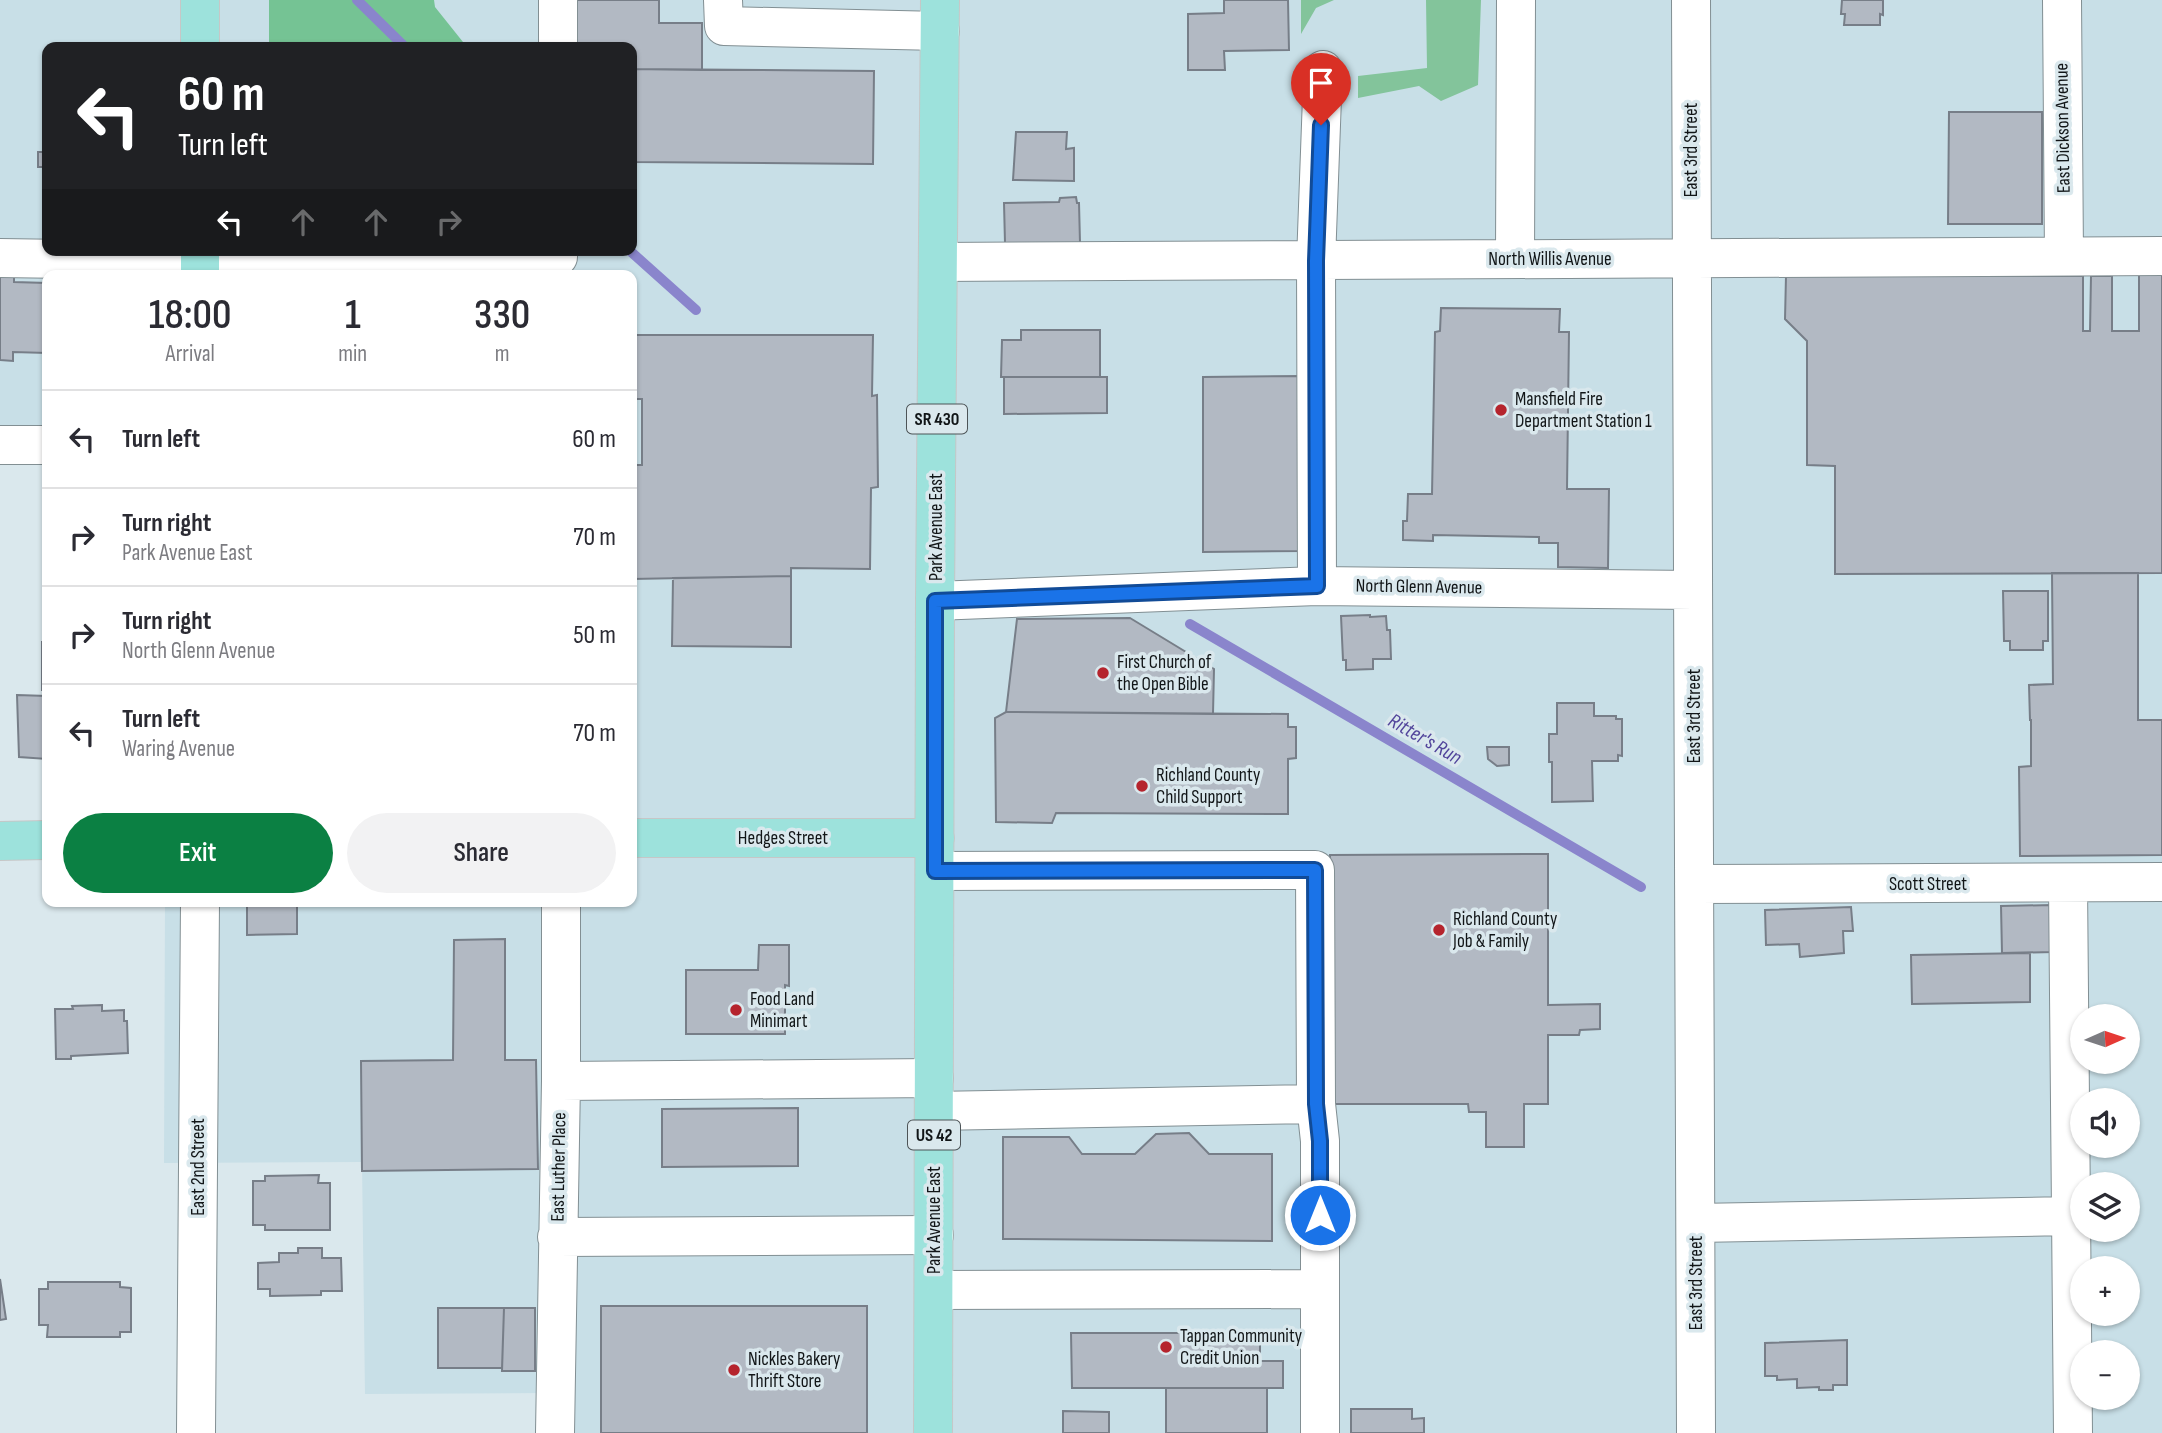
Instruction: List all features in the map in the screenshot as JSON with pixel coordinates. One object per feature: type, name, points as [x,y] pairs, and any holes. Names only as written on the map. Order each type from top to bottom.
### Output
[{"type":"main road","points":[[200,0],[200,42]]},
{"type":"main road","name":"Park Avenue East","points":[[933,1433],[935,601],[940,16]]},
{"type":"main road","name":"Hedges Street","points":[[637,838],[935,855]]},
{"type":"main road","points":[[0,841],[42,840]]},
{"type":"street","points":[[558,0],[558,42]]},
{"type":"street","points":[[723,0],[724,26],[940,16]]},
{"type":"street","points":[[1515,259],[1516,0]]},
{"type":"street","name":"East 3rd Street","points":[[1691,0],[1696,1433]]},
{"type":"street","name":"East Dickson Avenue","points":[[2062,0],[2064,256]]},
{"type":"street","points":[[1317,586],[1316,261],[1323,70]]},
{"type":"street","name":"North Willis Avenue","points":[[938,262],[2162,256]]},
{"type":"street","points":[[0,258],[200,262],[558,261]]},
{"type":"street","points":[[0,445],[42,444]]},
{"type":"street","name":"North Glenn Avenue","points":[[935,601],[1317,586],[1693,590]]},
{"type":"street","points":[[935,855],[1315,870],[1316,1104],[1320,1141],[1320,1433]]},
{"type":"street","name":"Scott Street","points":[[1694,884],[2162,882]]},
{"type":"street","points":[[1696,1223],[2070,1216],[2068,883]]},
{"type":"street","name":"East 2nd Street","points":[[196,1433],[200,907]]},
{"type":"street","name":"East Luther Place","points":[[555,1433],[561,907]]},
{"type":"street","points":[[561,1081],[1316,1104]]},
{"type":"street","points":[[557,1237],[934,1235]]},
{"type":"street","points":[[2070,1242],[2073,1433]]},
{"type":"street","points":[[934,1290],[1320,1305]]},
{"type":"shaded area","points":[[0,0],[2162,0],[2162,1433],[550,1433],[551,1393],[365,1394],[362,1162],[164,1163],[165,907],[637,907],[637,270],[42,270],[42,452],[0,452]]},
{"type":"green space","points":[[269,0],[434,0],[435,7],[463,42],[269,42]]},
{"type":"green space","points":[[1301,0],[1334,0],[1316,8],[1301,34]]},
{"type":"green space","points":[[1426,0],[1481,0],[1478,85],[1441,101],[1419,86],[1358,98],[1358,76],[1427,68]]},
{"type":"building","points":[[575,0],[659,0],[659,23],[702,23],[702,70],[637,69],[637,42],[574,42]]},
{"type":"building","points":[[1224,0],[1288,0],[1289,50],[1224,51],[1225,70],[1188,70],[1188,14],[1224,13]]},
{"type":"building","points":[[1842,0],[1883,0],[1880,25],[1844,25],[1845,14],[1841,14]]},
{"type":"building","points":[[637,69],[874,71],[873,164],[637,162]]},
{"type":"building","points":[[1949,112],[2042,112],[2042,224],[1948,224]]},
{"type":"building","points":[[1016,132],[1067,132],[1066,149],[1074,148],[1074,181],[1013,180]]},
{"type":"building","points":[[38,152],[42,152],[42,167],[38,167]]},
{"type":"building","points":[[1076,197],[1079,203],[1080,243],[1005,243],[1004,203],[1059,202],[1060,198]]},
{"type":"building","points":[[0,275],[14,276],[14,282],[42,283],[42,353],[13,352],[13,361],[0,360]]},
{"type":"building","points":[[2139,275],[2162,275],[2162,573],[1835,574],[1835,466],[1807,465],[1807,341],[1785,319],[1786,276],[2083,276],[2083,331],[2090,331],[2091,276],[2112,276],[2112,331],[2139,331]]},
{"type":"building","name":"Mansfield Fire Department Station 1","points":[[1441,308],[1560,309],[1559,332],[1569,332],[1567,489],[1609,489],[1608,568],[1558,567],[1558,543],[1539,543],[1539,537],[1433,535],[1433,541],[1403,540],[1408,494],[1432,494],[1435,332],[1440,331]]},
{"type":"building","points":[[1021,330],[1100,330],[1100,377],[1001,377],[1002,340],[1021,340]]},
{"type":"building","points":[[637,335],[873,335],[872,396],[877,395],[878,487],[871,488],[870,569],[791,568],[791,576],[637,579],[637,465],[642,465],[642,399],[637,399]]},
{"type":"building","points":[[1302,376],[1302,551],[1203,552],[1203,377]]},
{"type":"building","points":[[1004,377],[1107,377],[1107,413],[1004,414]]},
{"type":"building","points":[[2052,573],[2138,573],[2138,720],[2162,720],[2162,855],[2020,856],[2019,767],[2031,766],[2029,685],[2053,684]]},
{"type":"building","points":[[791,576],[791,647],[672,646],[673,578]]},
{"type":"building","points":[[2003,591],[2048,591],[2048,641],[2043,641],[2043,650],[2010,650],[2010,641],[2004,641]]},
{"type":"building","points":[[1341,616],[1386,616],[1387,630],[1390,630],[1391,659],[1373,659],[1373,669],[1346,670]]},
{"type":"building","points":[[1130,618],[1214,669],[1213,714],[1006,712],[1017,619]]},
{"type":"building","points":[[17,695],[42,696],[42,759],[19,757]]},
{"type":"building","points":[[1557,703],[1594,703],[1594,716],[1616,716],[1616,719],[1622,719],[1622,756],[1618,755],[1618,761],[1592,761],[1593,801],[1552,802],[1549,734],[1557,734]]},
{"type":"building","name":"Richland County Child Support","points":[[1006,712],[1288,714],[1288,727],[1296,727],[1296,758],[1288,759],[1288,814],[1056,813],[1052,823],[996,822],[995,718]]},
{"type":"building","points":[[1487,747],[1509,747],[1509,765],[1497,766],[1488,759]]},
{"type":"building","name":"Richland County Job & Family","points":[[1548,854],[1548,1005],[1600,1004],[1600,1029],[1580,1030],[1579,1035],[1548,1035],[1548,1104],[1524,1104],[1524,1147],[1486,1147],[1486,1112],[1469,1112],[1468,1104],[1331,1104],[1330,855]]},
{"type":"building","points":[[2052,905],[2053,952],[2002,953],[2001,906]]},
{"type":"building","points":[[247,907],[297,907],[297,934],[247,935]]},
{"type":"building","points":[[1851,907],[1853,931],[1843,931],[1844,953],[1800,957],[1799,944],[1766,945],[1765,910]]},
{"type":"building","points":[[505,939],[505,1060],[536,1060],[538,1169],[362,1171],[361,1061],[453,1060],[454,940]]},
{"type":"building","name":"Food Land Minimart","points":[[759,945],[789,945],[789,986],[785,985],[785,1034],[686,1034],[686,970],[758,970]]},
{"type":"building","points":[[2030,953],[2030,1002],[1912,1004],[1911,955]]},
{"type":"building","points":[[102,1005],[102,1011],[124,1010],[128,1053],[56,1059],[55,1009]]},
{"type":"building","points":[[798,1108],[798,1166],[662,1167],[662,1109]]},
{"type":"building","points":[[1189,1133],[1209,1154],[1272,1154],[1272,1241],[1003,1239],[1003,1137],[1069,1137],[1082,1154],[1135,1154],[1156,1134]]},
{"type":"building","points":[[319,1175],[318,1183],[330,1183],[330,1230],[265,1230],[265,1225],[253,1225],[253,1181],[265,1181],[265,1176]]},
{"type":"building","points":[[298,1248],[322,1248],[322,1258],[341,1258],[342,1291],[321,1291],[321,1295],[270,1296],[270,1289],[258,1289],[258,1263],[279,1262],[279,1253],[298,1253]]},
{"type":"building","points":[[0,1279],[6,1319],[0,1320]]},
{"type":"building","points":[[48,1282],[120,1282],[120,1287],[131,1288],[131,1332],[120,1332],[120,1337],[47,1337],[48,1325],[39,1325],[39,1289],[48,1289]]},
{"type":"building","name":"Nickles Bakery Thrift Store","points":[[601,1306],[867,1306],[867,1433],[601,1433]]},
{"type":"building","points":[[438,1308],[504,1308],[502,1368],[438,1368]]},
{"type":"building","points":[[504,1308],[535,1308],[535,1371],[502,1371]]},
{"type":"building","name":"Tappan Community Credit Union","points":[[1071,1333],[1260,1333],[1260,1361],[1283,1361],[1283,1388],[1072,1388]]},
{"type":"building","points":[[1847,1340],[1847,1385],[1833,1385],[1833,1390],[1819,1390],[1819,1387],[1797,1388],[1797,1379],[1777,1380],[1777,1376],[1765,1376],[1765,1343]]},
{"type":"building","points":[[1166,1388],[1267,1388],[1267,1433],[1166,1433]]},
{"type":"building","points":[[1351,1409],[1412,1409],[1412,1419],[1424,1418],[1424,1433],[1351,1433]]},
{"type":"building","points":[[1063,1411],[1109,1412],[1109,1433],[1063,1433]]},
{"type":"waterway","points":[[357,0],[400,42]]},
{"type":"waterway","points":[[636,256],[696,310]]},
{"type":"waterway","name":"Ritter's Run","points":[[1190,624],[1641,887]]},
{"type":"place","name":"Mansfield Fire Department Station 1","points":[[1501,410]]},
{"type":"place","name":"First Church of the Open Bible","points":[[1103,673]]},
{"type":"place","name":"Richland County Child Support","points":[[1142,786]]},
{"type":"place","name":"Richland County Job & Family","points":[[1439,930]]},
{"type":"place","name":"Food Land Minimart","points":[[736,1010]]},
{"type":"place","name":"Tappan Community Credit Union","points":[[1166,1347]]},
{"type":"place","name":"Nickles Bakery Thrift Store","points":[[734,1370]]},
{"type":"route","points":[[1320,1215],[1320,1141],[1316,1104],[1315,870],[935,871],[935,601],[1317,586],[1316,261],[1321,125]]}]
